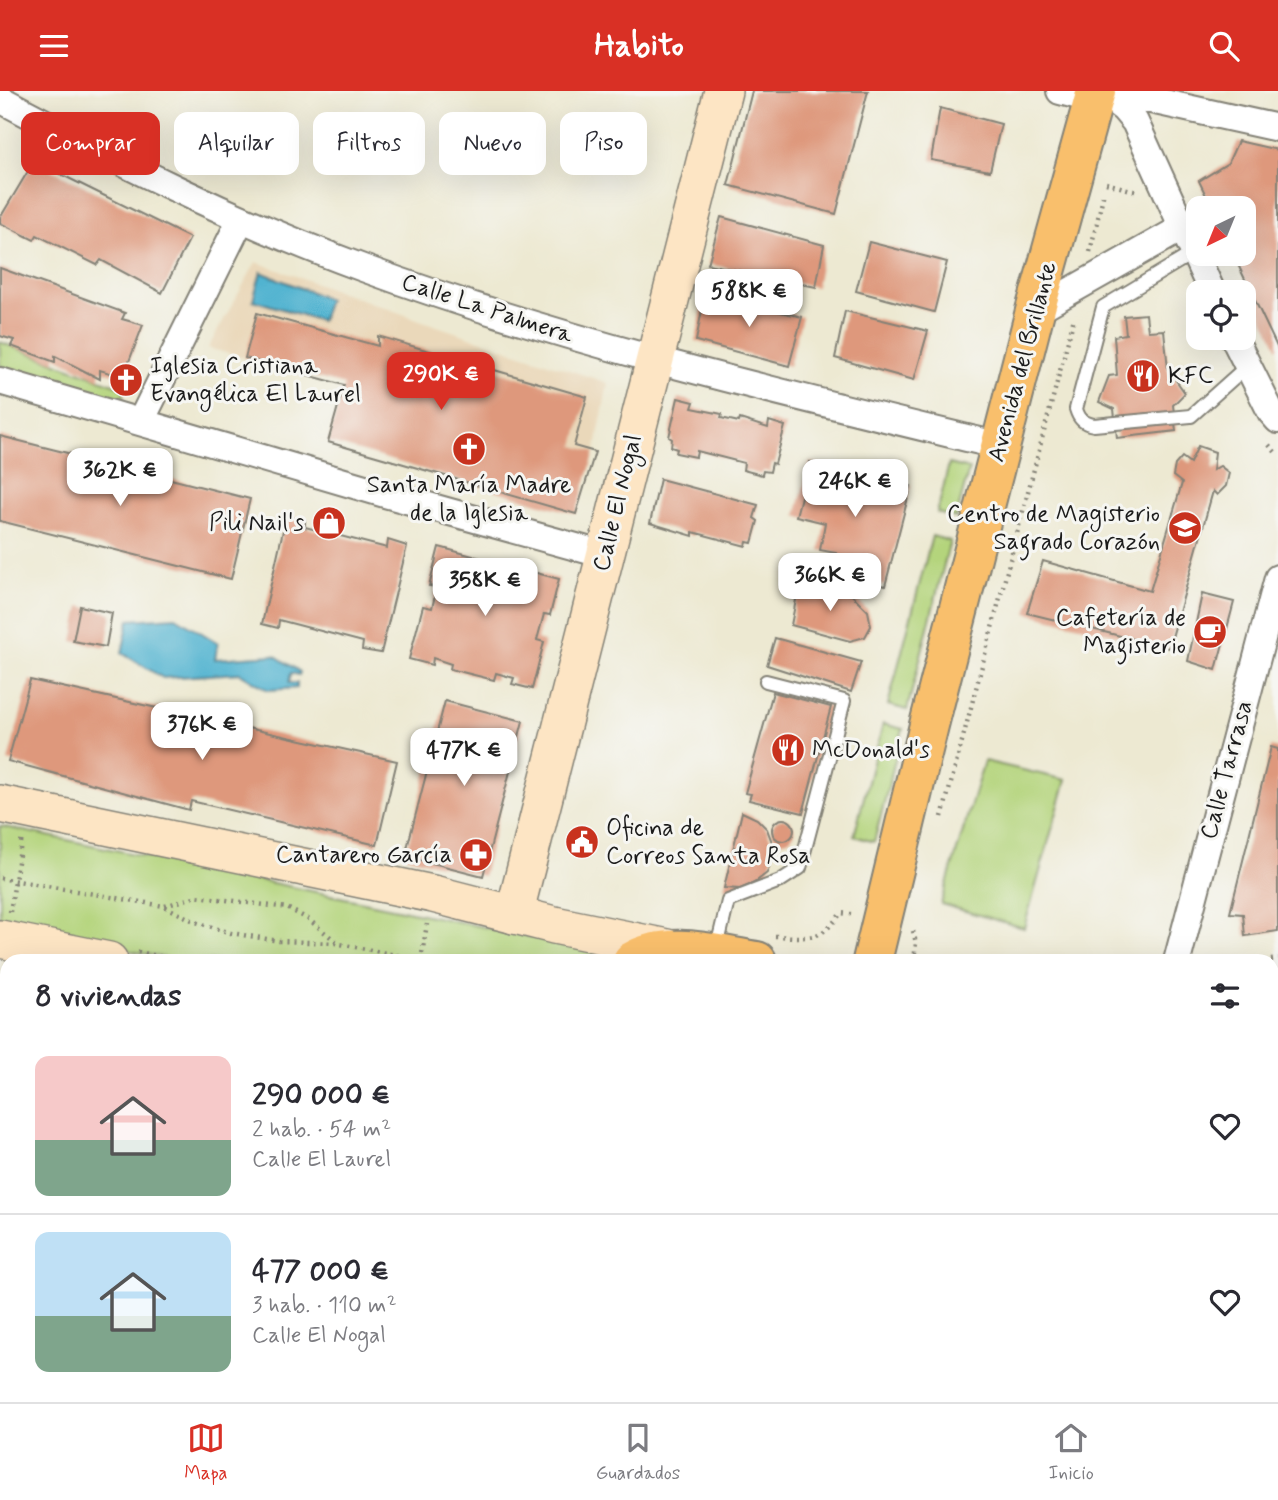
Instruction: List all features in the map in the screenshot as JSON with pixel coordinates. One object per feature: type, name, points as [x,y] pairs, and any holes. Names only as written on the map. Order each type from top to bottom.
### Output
[{"type":"main road","name":"Avenida del Brillante","points":[[874,954],[929,725],[1092,93]]},
{"type":"street","name":"Calle El Nogal","points":[[514,915],[723,91]]},
{"type":"street","points":[[1092,93],[1278,128]]},
{"type":"street","points":[[1092,93],[1135,121],[1186,237]]},
{"type":"street","name":"Calle La Palmera","points":[[0,99],[108,157],[241,219],[375,273],[521,322],[654,360],[1000,446]]},
{"type":"street","points":[[141,421],[241,219]]},
{"type":"street","points":[[1035,311],[1182,228]]},
{"type":"street","points":[[1240,350],[1271,412],[1278,420]]},
{"type":"street","points":[[0,381],[385,494],[605,555]]},
{"type":"street","name":"Calle Tarrasa","points":[[1179,954],[1278,578]]},
{"type":"street","points":[[13,807],[433,894],[647,954]]},
{"type":"street","points":[[3,940],[74,954]]},
{"type":"lane","points":[[1186,257],[1103,307],[1076,409],[1078,417],[1085,423],[1094,425],[1191,416],[1247,366]]},
{"type":"lane","points":[[715,954],[728,901],[780,881],[800,868],[844,701],[766,681]]},
{"type":"path","points":[[939,830],[1082,285],[1109,170]]},
{"type":"path","points":[[3,940],[15,880],[13,807]]},
{"type":"path","points":[[0,878],[164,906],[196,922],[231,933],[279,941],[338,944],[390,954]]},
{"type":"path","points":[[164,906],[197,895],[287,908],[308,919],[338,944]]},
{"type":"path","points":[[915,921],[915,954]]},
{"type":"shaded area","points":[[256,262],[608,383],[595,452],[208,348]]},
{"type":"green space","points":[[0,342],[124,388],[123,408],[0,366]]},
{"type":"green space","points":[[949,464],[969,469],[956,518],[937,513]]},
{"type":"green space","points":[[932,536],[950,541],[907,710],[888,705]]},
{"type":"green space","points":[[883,724],[903,729],[874,842],[854,836]]},
{"type":"green space","points":[[984,761],[1066,780],[1024,928],[941,904]]},
{"type":"green space","points":[[0,826],[603,952],[146,954],[0,925]]},
{"type":"water","points":[[261,272],[328,299],[321,321],[253,300]]},
{"type":"water","points":[[176,617],[218,643],[215,659],[274,655],[300,672],[299,675],[291,673],[289,683],[297,683],[297,688],[268,690],[240,673],[163,678],[122,653],[129,620]]},
{"type":"building","points":[[752,91],[868,91],[836,214],[728,185]]},
{"type":"building","points":[[940,108],[1001,124],[990,171],[931,160]]},
{"type":"building","points":[[1238,141],[1278,150],[1278,349],[1256,303],[1256,280],[1245,280],[1239,266],[1256,266],[1256,196],[1206,196],[1199,181],[1228,163]]},
{"type":"building","points":[[26,175],[62,175],[190,238],[162,293],[101,260],[97,265],[37,235],[34,240],[0,223],[0,218]]},
{"type":"building","points":[[721,217],[824,245],[816,287],[708,264]]},
{"type":"building","points":[[869,242],[947,262],[934,312],[856,291]]},
{"type":"building","points":[[0,268],[125,313],[122,319],[143,325],[123,377],[100,370],[100,379],[55,356],[55,362],[11,346],[14,340],[0,336]]},
{"type":"building","points":[[705,294],[802,317],[789,366],[696,341]]},
{"type":"building","points":[[845,311],[928,331],[914,380],[835,358]]},
{"type":"building","points":[[257,313],[378,346],[378,336],[587,397],[574,446],[595,452],[576,514],[328,442],[344,385],[245,358]]},
{"type":"building","name":"KFC","points":[[1146,314],[1148,331],[1164,330],[1168,369],[1185,393],[1173,405],[1176,431],[1117,438],[1114,409],[1099,402],[1109,376],[1117,375],[1114,336],[1126,334],[1124,316]]},
{"type":"building","points":[[678,398],[694,402],[692,408],[722,414],[721,418],[739,422],[740,419],[768,428],[769,421],[785,426],[775,464],[772,463],[770,472],[763,471],[762,475],[743,470],[744,463],[697,451],[696,457],[676,453],[677,449],[671,447],[672,439],[669,437]]},
{"type":"building","points":[[0,436],[250,499],[231,579],[0,521]]},
{"type":"building","name":"Centro de Magisterio Sagrado Corazón","points":[[1198,446],[1215,452],[1213,470],[1220,466],[1229,473],[1226,486],[1217,495],[1213,491],[1169,648],[1027,613],[1043,561],[1150,591],[1182,483],[1173,476],[1175,465],[1182,457],[1190,463]]},
{"type":"building","points":[[810,462],[911,486],[885,586],[832,573],[836,553],[820,550],[825,523],[796,516]]},
{"type":"building","points":[[660,479],[758,505],[754,518],[758,521],[752,543],[747,542],[746,546],[693,532],[693,536],[650,523]]},
{"type":"building","points":[[286,517],[305,520],[305,527],[387,548],[388,540],[407,546],[381,653],[362,650],[363,642],[279,620],[278,628],[262,624]]},
{"type":"building","points":[[439,547],[559,579],[550,615],[544,614],[537,640],[544,642],[532,689],[512,684],[514,678],[496,673],[494,680],[450,669],[451,664],[433,658],[432,665],[409,659],[423,606],[432,608],[437,587],[429,586]]},
{"type":"building","points":[[800,580],[852,595],[868,611],[871,626],[865,637],[850,641],[791,625]]},
{"type":"building","name":"Cafetería de Magisterio","points":[[1202,594],[1234,602],[1216,670],[1188,661]]},
{"type":"building","points":[[80,606],[112,613],[106,647],[73,641]]},
{"type":"building","points":[[775,638],[861,662],[851,692],[767,665]]},
{"type":"building","points":[[30,680],[397,761],[377,845],[191,801],[189,810],[8,761]]},
{"type":"building","name":"McDonald's","points":[[773,692],[831,707],[803,813],[749,800],[751,794],[745,793]]},
{"type":"building","points":[[445,701],[523,721],[483,876],[405,856]]},
{"type":"building","points":[[1271,747],[1278,749],[1278,931],[1245,936],[1243,914],[1230,913]]},
{"type":"building","points":[[742,812],[757,819],[767,829],[773,845],[772,859],[767,873],[754,883],[740,889],[724,888]]},
{"type":"building","points":[[783,819],[791,822],[794,830],[791,838],[783,841],[775,838],[772,830],[775,822]]},
{"type":"place","name":"KFC","points":[[1143,376]]},
{"type":"place","name":"Iglesia Cristiana Evangélica El Laurel","points":[[126,380]]},
{"type":"place","name":"Santa María Madre de la Iglesia","points":[[469,449]]},
{"type":"place","name":"Pili Nail's","points":[[329,523]]},
{"type":"place","name":"Centro de Magisterio Sagrado Corazón","points":[[1185,528]]},
{"type":"place","name":"Cafetería de Magisterio","points":[[1210,632]]},
{"type":"place","name":"McDonald's","points":[[788,750]]},
{"type":"place","name":"Oficina de Correos Santa Rosa","points":[[582,842]]},
{"type":"place","name":"Cantarero García","points":[[476,855]]}]
